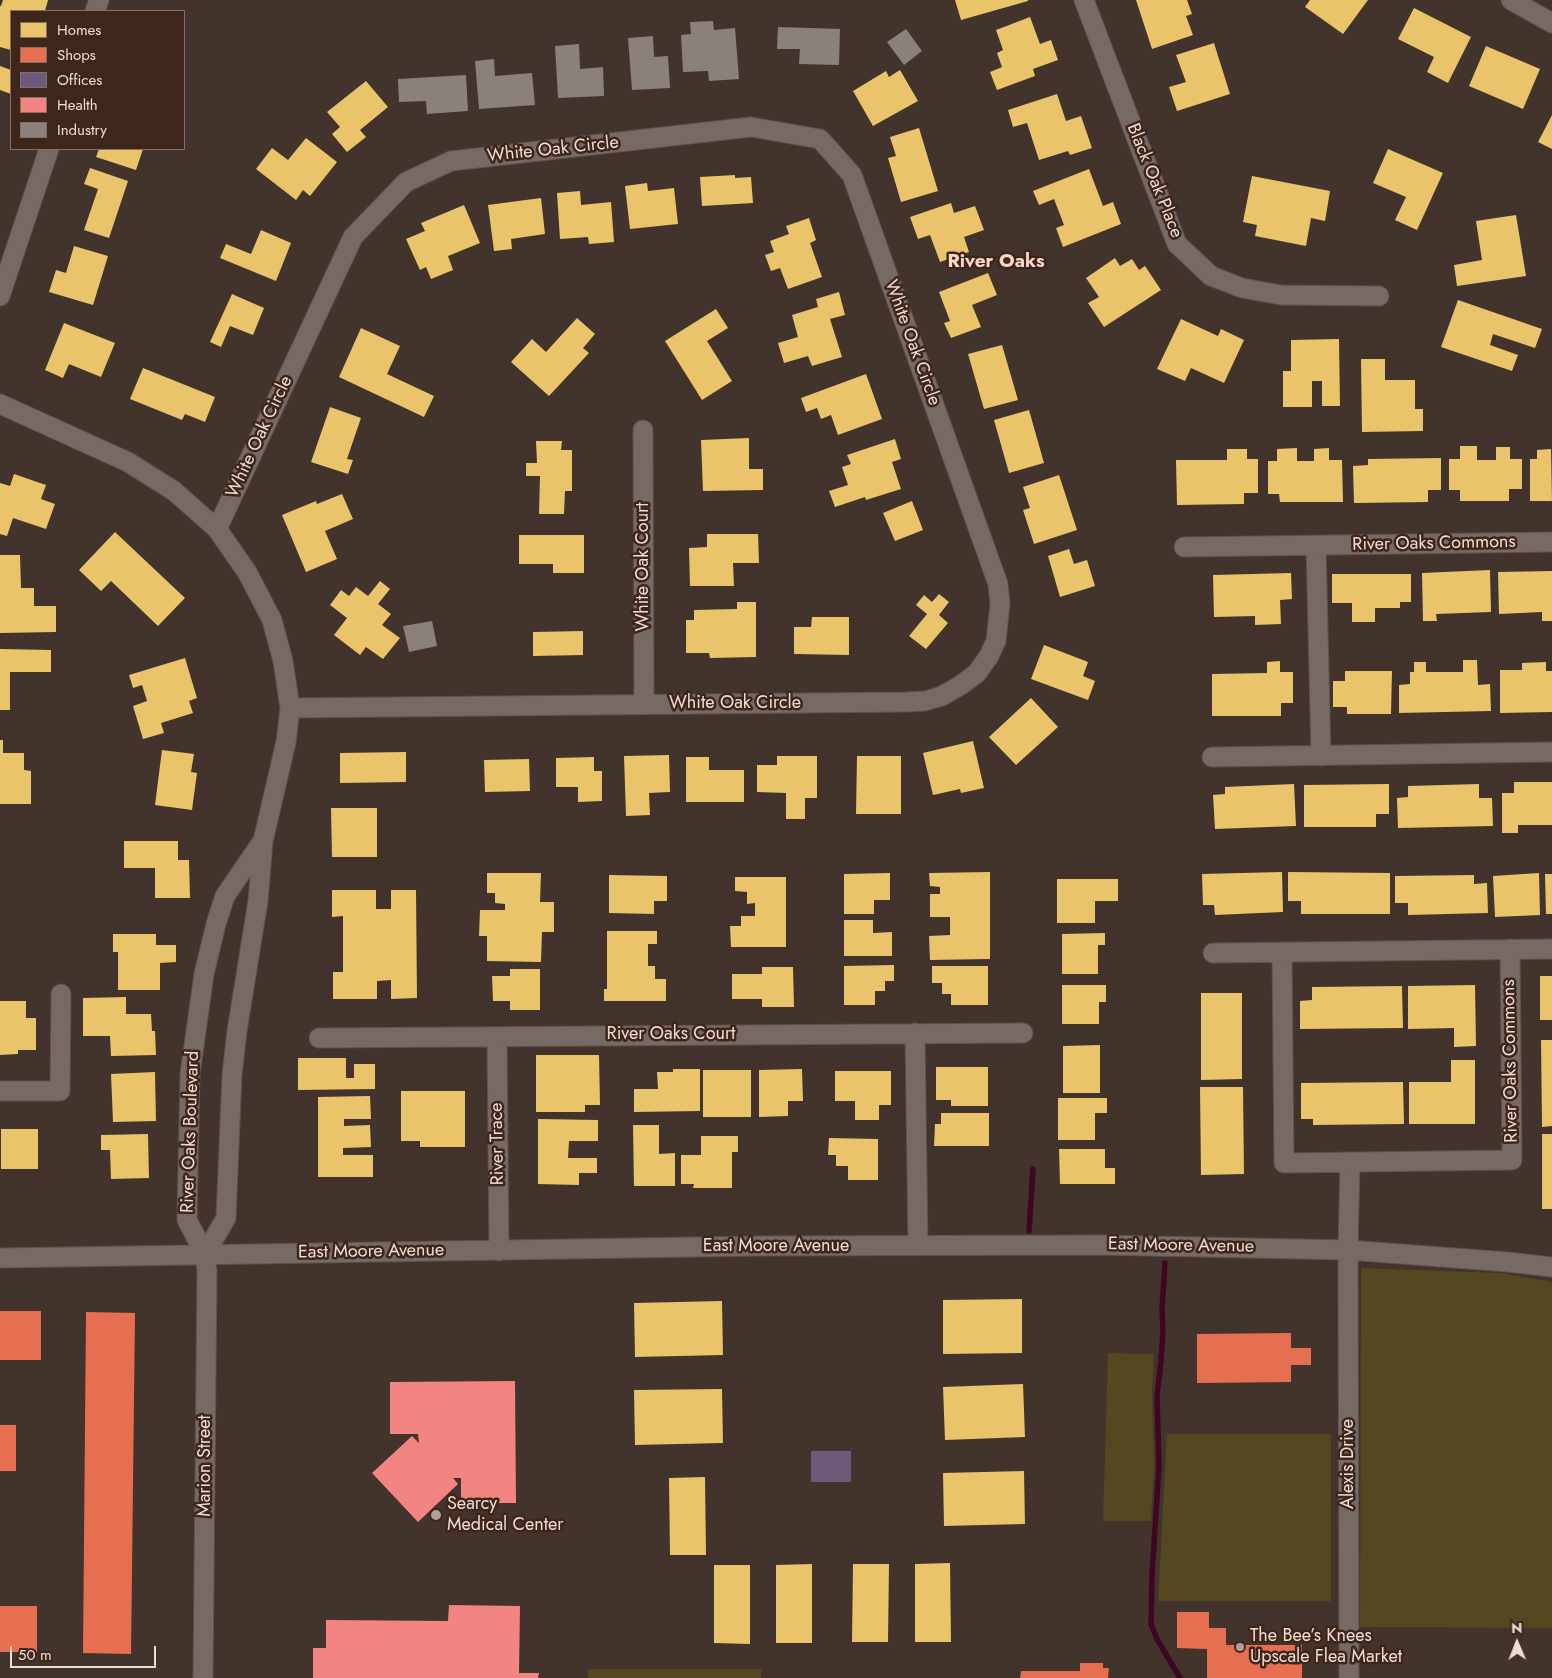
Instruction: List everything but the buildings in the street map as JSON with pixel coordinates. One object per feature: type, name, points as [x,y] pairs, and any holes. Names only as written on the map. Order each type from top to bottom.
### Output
[{"type":"street","name":"Black Oak Place","points":[[1084,0],[1177,244],[1211,276],[1242,288],[1281,294],[1379,296]]},
{"type":"street","points":[[1510,0],[1552,23]]},
{"type":"street","name":"White Oak Circle","points":[[218,528],[353,237],[406,182],[451,161],[751,127],[820,139],[852,176],[998,584],[1000,604],[996,640],[989,656],[977,673],[942,696],[925,701],[290,708]]},
{"type":"street","points":[[0,296],[49,150]]},
{"type":"street","name":"River Oaks Boulevard","points":[[0,404],[128,462],[174,491],[218,528],[247,572],[272,620],[283,661],[290,708],[286,742],[263,841],[258,901],[237,1031],[232,1075],[226,1218],[205,1254]]},
{"type":"street","name":"White Oak Court","points":[[643,430],[644,704]]},
{"type":"street","name":"River Oaks Commons","points":[[1184,547],[1552,542]]},
{"type":"street","points":[[1316,546],[1321,756]]},
{"type":"street","points":[[1212,758],[1552,752]]},
{"type":"street","name":"River Oaks Boulevard","points":[[205,1254],[187,1220],[190,1074],[204,974],[216,924],[226,896],[263,841]]},
{"type":"street","points":[[1213,953],[1552,949]]},
{"type":"street","name":"River Oaks Commons","points":[[1282,952],[1284,1163],[1512,1160],[1510,950]]},
{"type":"street","points":[[0,1091],[60,1091],[61,994]]},
{"type":"street","points":[[915,1033],[918,1246]]},
{"type":"street","name":"River Oaks Court","points":[[319,1038],[1023,1033]]},
{"type":"street","name":"River Trace","points":[[497,1037],[499,1251]]},
{"type":"street","points":[[1348,1250],[1350,1162]]},
{"type":"street","name":"East Moore Avenue","points":[[0,1258],[758,1246],[1101,1245],[1348,1250],[1552,1267]]},
{"type":"street","name":"Alexis Drive","points":[[1348,1250],[1349,1678]]},
{"type":"street","name":"Marion Street","points":[[203,1678],[207,1291],[205,1254]]},
{"type":"shaded area","points":[[1361,1268],[1501,1273],[1552,1282],[1552,1628],[1360,1627]]},
{"type":"shaded area","points":[[1108,1353],[1154,1354],[1152,1394],[1154,1463],[1151,1521],[1103,1521]]},
{"type":"shaded area","points":[[1167,1434],[1331,1434],[1331,1601],[1158,1601]]},
{"type":"shaded area","points":[[588,1669],[761,1669],[761,1678],[588,1678]]},
{"type":"waterway","points":[[1029,1231],[1033,1169]]},
{"type":"waterway","points":[[1165,1263],[1162,1309],[1163,1330],[1157,1396],[1159,1466],[1151,1624],[1157,1639],[1180,1678]]},
{"type":"place","name":"Searcy Medical Center","points":[[436,1515]]},
{"type":"place","name":"The Bee’s Knees Upscale Flea Market","points":[[1240,1647]]},
{"type":"district","name":"River Oaks","points":[[996,262]]}]
